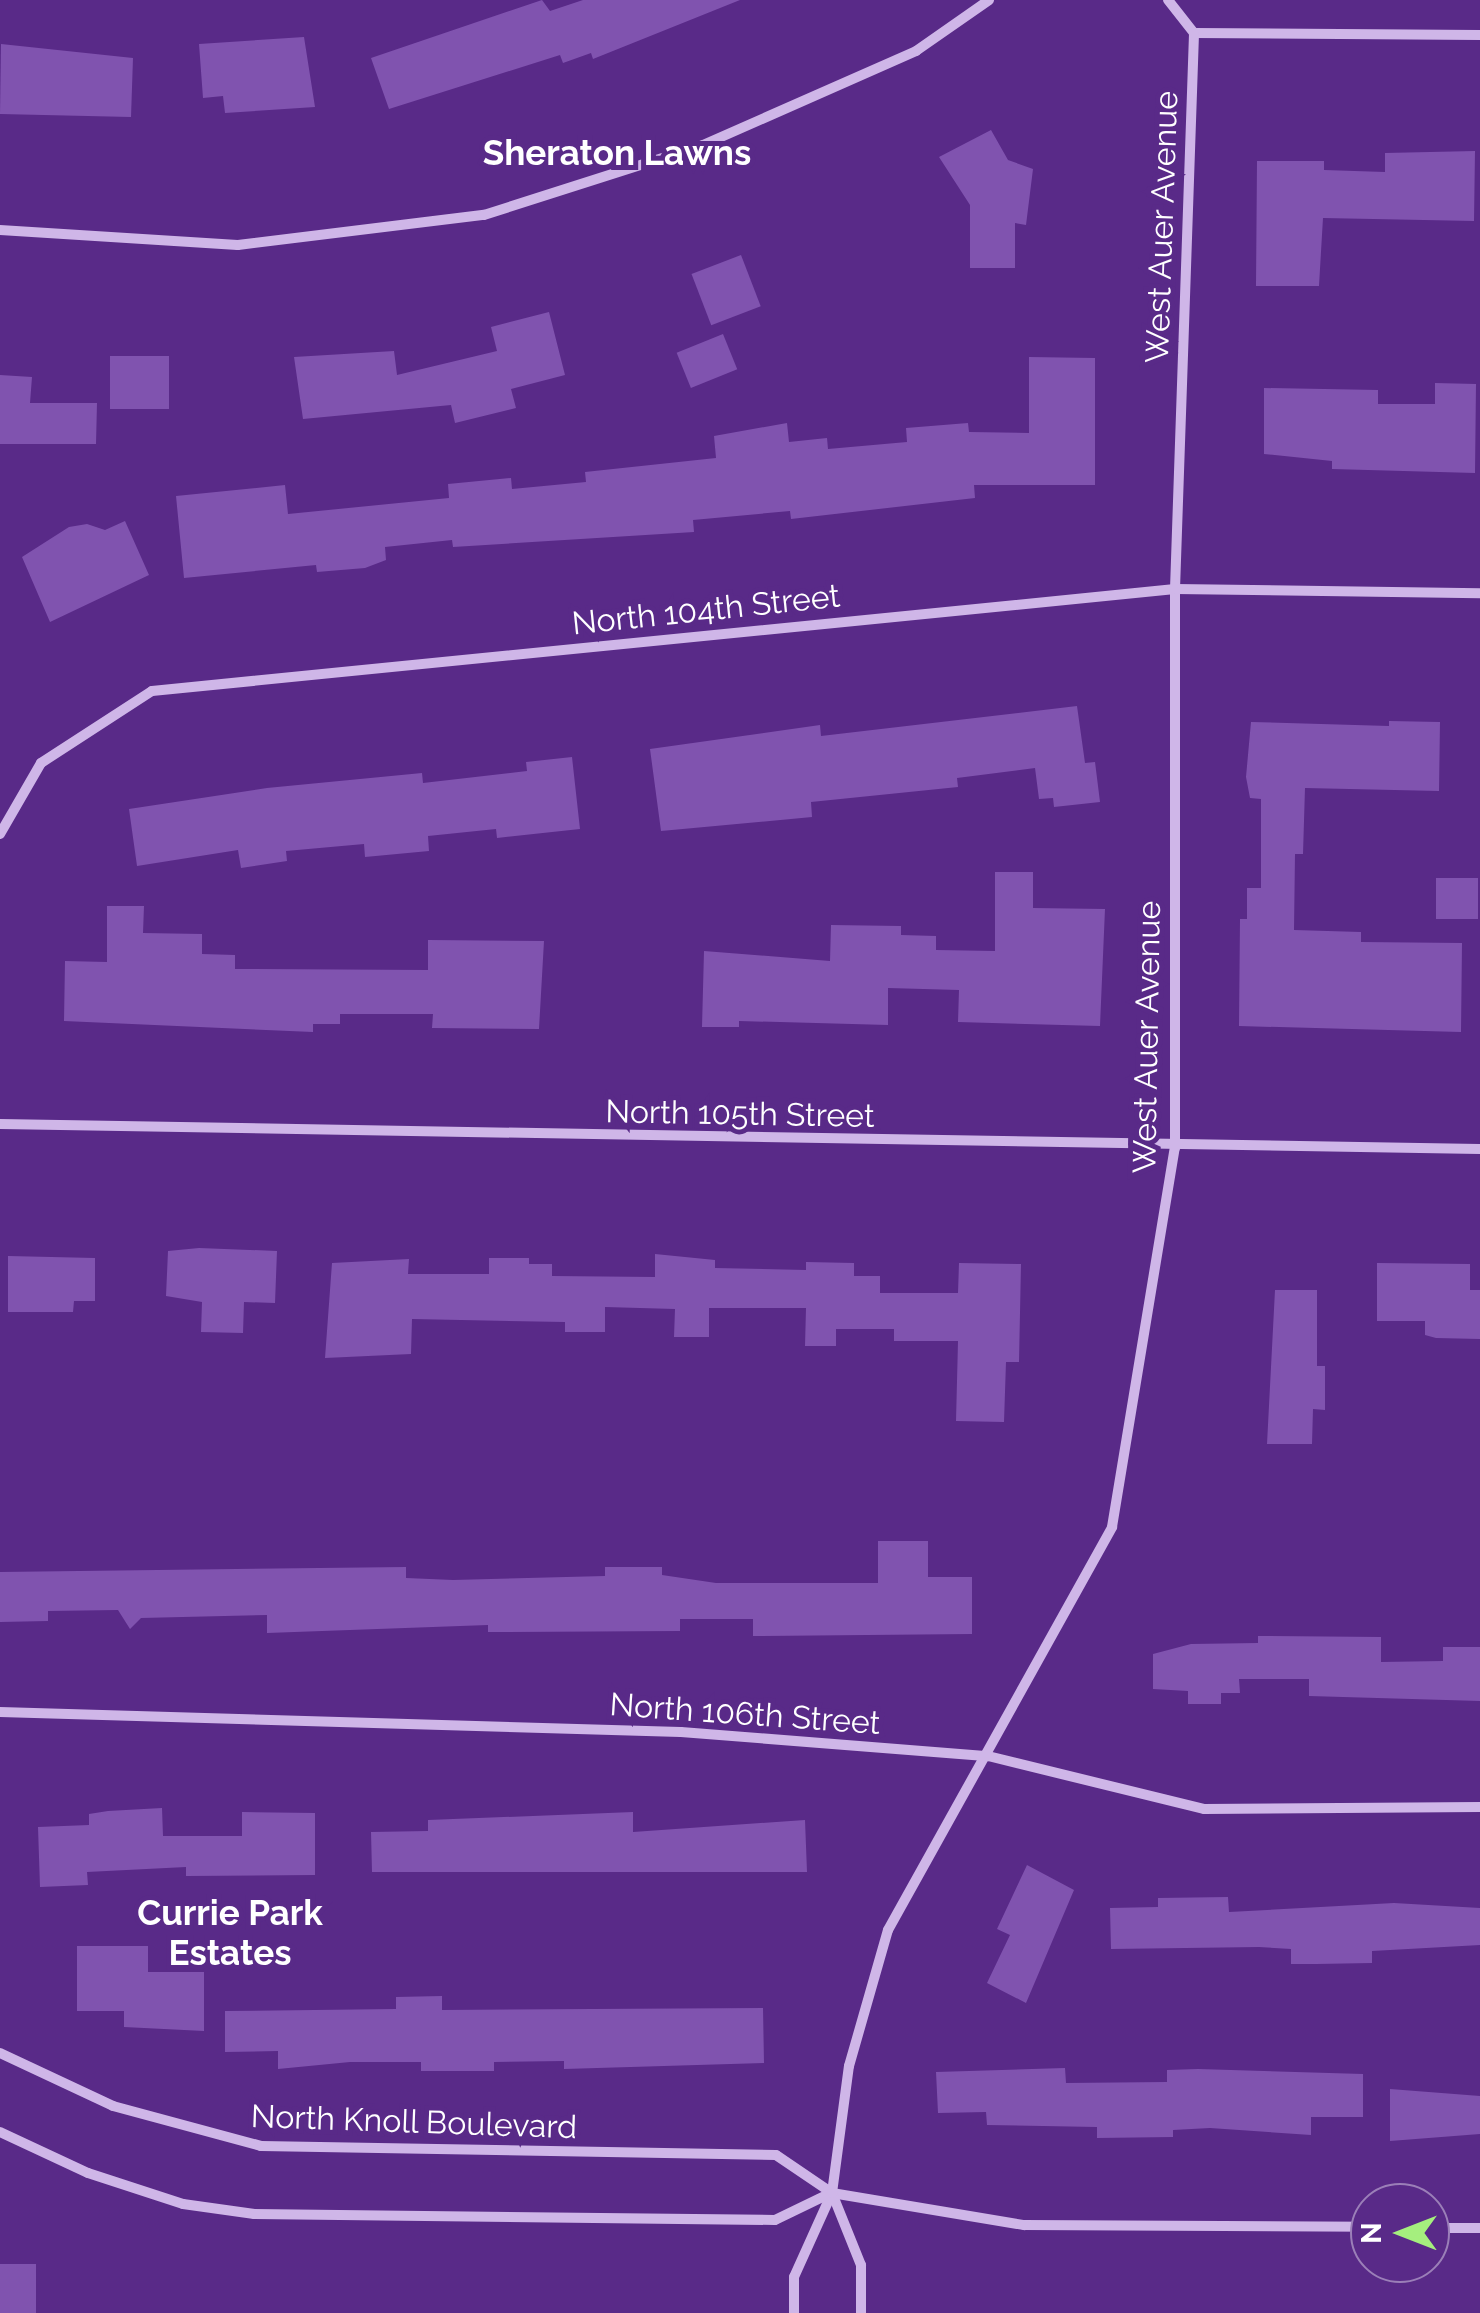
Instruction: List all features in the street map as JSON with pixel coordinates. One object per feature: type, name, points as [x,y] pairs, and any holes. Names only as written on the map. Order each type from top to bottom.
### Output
[{"type":"street","points":[[0,230],[238,245],[484,216],[703,145],[916,51],[990,0]]},
{"type":"street","points":[[1168,0],[1194,33],[1480,36]]},
{"type":"street","name":"West Auer Avenue","points":[[794,2313],[794,2277],[832,2193],[849,2066],[888,1930],[943,1821],[988,1756],[1112,1528],[1175,1148],[1175,588],[1194,33]]},
{"type":"street","name":"North 104th Street","points":[[0,834],[41,764],[152,691],[1175,588],[1480,594]]},
{"type":"street","name":"North 105th Street","points":[[0,1124],[1175,1148],[1480,1150]]},
{"type":"street","name":"North 106th Street","points":[[0,1712],[681,1732],[988,1756],[1204,1810],[1480,1807]]},
{"type":"street","name":"North Knoll Boulevard","points":[[0,2053],[113,2106],[260,2146],[776,2155],[832,2193],[1024,2225],[1350,2227]]},
{"type":"street","points":[[0,2132],[88,2173],[167,2199],[254,2214],[775,2220],[832,2193]]},
{"type":"street","name":"West Auer Avenue","points":[[832,2193],[861,2265],[862,2313]]},
{"type":"street","points":[[1450,2228],[1480,2228]]},
{"type":"building","points":[[542,0],[550,11],[583,0],[740,0],[593,59],[591,53],[563,63],[560,55],[389,109],[371,58]]},
{"type":"building","points":[[304,37],[315,107],[225,113],[223,96],[203,98],[199,44]]},
{"type":"building","points":[[1,44],[133,58],[131,117],[0,114]]},
{"type":"building","points":[[991,130],[1008,160],[1033,169],[1026,225],[1015,223],[1015,268],[970,268],[970,205],[939,157]]},
{"type":"building","points":[[1475,151],[1474,221],[1323,218],[1319,286],[1256,286],[1257,161],[1324,161],[1324,170],[1385,172],[1385,153]]},
{"type":"building","points":[[741,255],[761,306],[711,325],[692,274]]},
{"type":"building","points":[[549,312],[565,375],[511,389],[516,408],[455,423],[451,405],[303,419],[294,357],[394,351],[397,375],[497,351],[491,327]]},
{"type":"building","points":[[723,334],[737,369],[691,388],[677,353]]},
{"type":"building","points":[[110,356],[169,356],[169,409],[110,409]]},
{"type":"building","points":[[1029,357],[1095,358],[1095,485],[974,485],[975,498],[791,519],[790,511],[693,520],[694,532],[453,547],[452,540],[385,547],[386,560],[365,568],[317,572],[316,565],[184,578],[176,496],[285,485],[288,514],[449,498],[448,484],[511,478],[512,489],[586,482],[585,472],[716,458],[714,436],[787,423],[789,442],[827,438],[828,449],[907,442],[906,428],[968,423],[969,432],[1029,433]]},
{"type":"building","points":[[0,375],[32,377],[30,403],[97,403],[96,444],[0,444]]},
{"type":"building","points":[[1435,383],[1476,384],[1475,473],[1332,469],[1332,461],[1264,454],[1264,388],[1378,390],[1378,404],[1435,404]]},
{"type":"building","points":[[125,521],[149,575],[50,622],[22,557],[69,527],[87,524],[105,530]]},
{"type":"building","points":[[1077,706],[1085,763],[1095,762],[1100,802],[1054,807],[1053,798],[1039,799],[1035,768],[957,778],[958,787],[811,802],[812,817],[661,831],[650,749],[820,725],[821,736]]},
{"type":"building","points":[[1389,721],[1440,722],[1439,791],[1305,788],[1303,854],[1295,854],[1294,930],[1361,932],[1361,942],[1462,943],[1461,1032],[1239,1026],[1240,919],[1247,919],[1247,888],[1261,888],[1261,799],[1250,798],[1246,777],[1251,722],[1389,726]]},
{"type":"building","points":[[572,757],[580,829],[497,838],[496,829],[428,836],[429,851],[365,857],[364,844],[286,851],[287,861],[241,868],[238,850],[137,866],[129,809],[267,788],[422,773],[423,783],[527,771],[526,762]]},
{"type":"building","points":[[995,872],[1033,872],[1033,908],[1105,909],[1100,1026],[958,1022],[959,990],[888,988],[888,1025],[739,1021],[739,1027],[702,1027],[704,951],[830,961],[831,925],[901,926],[901,935],[936,936],[936,950],[995,951]]},
{"type":"building","points":[[1436,878],[1478,878],[1478,919],[1436,919]]},
{"type":"building","points":[[107,906],[144,906],[143,933],[202,934],[202,954],[235,955],[235,969],[428,970],[428,940],[544,941],[539,1029],[432,1028],[433,1014],[340,1014],[340,1024],[313,1024],[313,1032],[64,1021],[65,961],[107,962]]},
{"type":"building","points":[[168,1251],[277,1251],[275,1303],[244,1302],[243,1333],[201,1332],[202,1302],[166,1296]]},
{"type":"building","points":[[655,1254],[715,1260],[715,1268],[806,1270],[806,1262],[854,1263],[854,1276],[880,1276],[880,1293],[958,1293],[959,1263],[1021,1264],[1019,1362],[1006,1362],[1004,1422],[956,1421],[958,1341],[894,1341],[894,1329],[836,1329],[836,1346],[805,1346],[806,1308],[709,1308],[709,1337],[674,1337],[675,1309],[605,1307],[605,1332],[565,1332],[565,1322],[412,1319],[411,1354],[325,1358],[332,1263],[409,1259],[408,1274],[489,1274],[489,1258],[529,1258],[529,1264],[552,1264],[552,1276],[655,1277]]},
{"type":"building","points":[[8,1256],[95,1258],[95,1301],[74,1301],[73,1312],[8,1312]]},
{"type":"building","points":[[1377,1263],[1470,1264],[1470,1290],[1480,1290],[1480,1339],[1425,1335],[1425,1321],[1377,1321]]},
{"type":"building","points":[[1275,1290],[1317,1290],[1317,1366],[1325,1366],[1325,1410],[1313,1409],[1312,1444],[1267,1444]]},
{"type":"building","points":[[878,1541],[928,1541],[928,1577],[972,1577],[972,1634],[753,1636],[753,1619],[680,1619],[680,1631],[488,1632],[488,1625],[267,1633],[267,1615],[141,1618],[130,1629],[118,1610],[48,1611],[48,1621],[0,1622],[0,1572],[406,1567],[406,1578],[453,1580],[605,1576],[605,1567],[662,1567],[662,1575],[716,1583],[878,1583]]},
{"type":"building","points":[[1258,1636],[1381,1637],[1381,1662],[1443,1661],[1443,1647],[1480,1647],[1480,1701],[1309,1696],[1309,1679],[1239,1679],[1240,1693],[1221,1693],[1221,1704],[1188,1704],[1188,1691],[1153,1689],[1153,1654],[1191,1644],[1258,1643]]},
{"type":"building","points":[[162,1808],[163,1836],[242,1836],[242,1812],[315,1813],[315,1875],[186,1876],[186,1867],[87,1872],[88,1885],[40,1887],[38,1827],[89,1825],[89,1814]]},
{"type":"building","points":[[633,1812],[633,1832],[805,1820],[807,1872],[372,1872],[371,1832],[428,1831],[428,1820]]},
{"type":"building","points":[[1027,1865],[1074,1890],[1026,2003],[987,1983],[1010,1935],[997,1929]]},
{"type":"building","points":[[1228,1897],[1229,1912],[1394,1903],[1480,1908],[1480,1945],[1372,1951],[1372,1963],[1316,1964],[1291,1964],[1291,1949],[1111,1949],[1110,1908],[1158,1907],[1158,1898]]},
{"type":"building","points":[[77,1946],[148,1946],[148,1972],[204,1972],[204,2031],[124,2027],[124,2011],[77,2011]]},
{"type":"building","points":[[442,1996],[442,2010],[763,2008],[764,2063],[564,2069],[564,2061],[494,2062],[494,2071],[421,2071],[421,2062],[350,2062],[278,2069],[278,2051],[225,2052],[225,2011],[396,2009],[396,1997]]},
{"type":"building","points":[[1065,2068],[1066,2083],[1167,2082],[1167,2070],[1198,2069],[1363,2074],[1363,2117],[1311,2117],[1311,2135],[1210,2128],[1173,2130],[1173,2137],[1097,2138],[1097,2127],[987,2125],[986,2112],[938,2113],[936,2072]]},
{"type":"building","points":[[1390,2089],[1480,2096],[1480,2134],[1390,2141]]},
{"type":"building","points":[[0,2264],[36,2264],[36,2313],[0,2313]]},
{"type":"district","name":"Sheraton Lawns","points":[[617,153]]},
{"type":"district","name":"Currie Park Estates","points":[[230,1933]]}]
